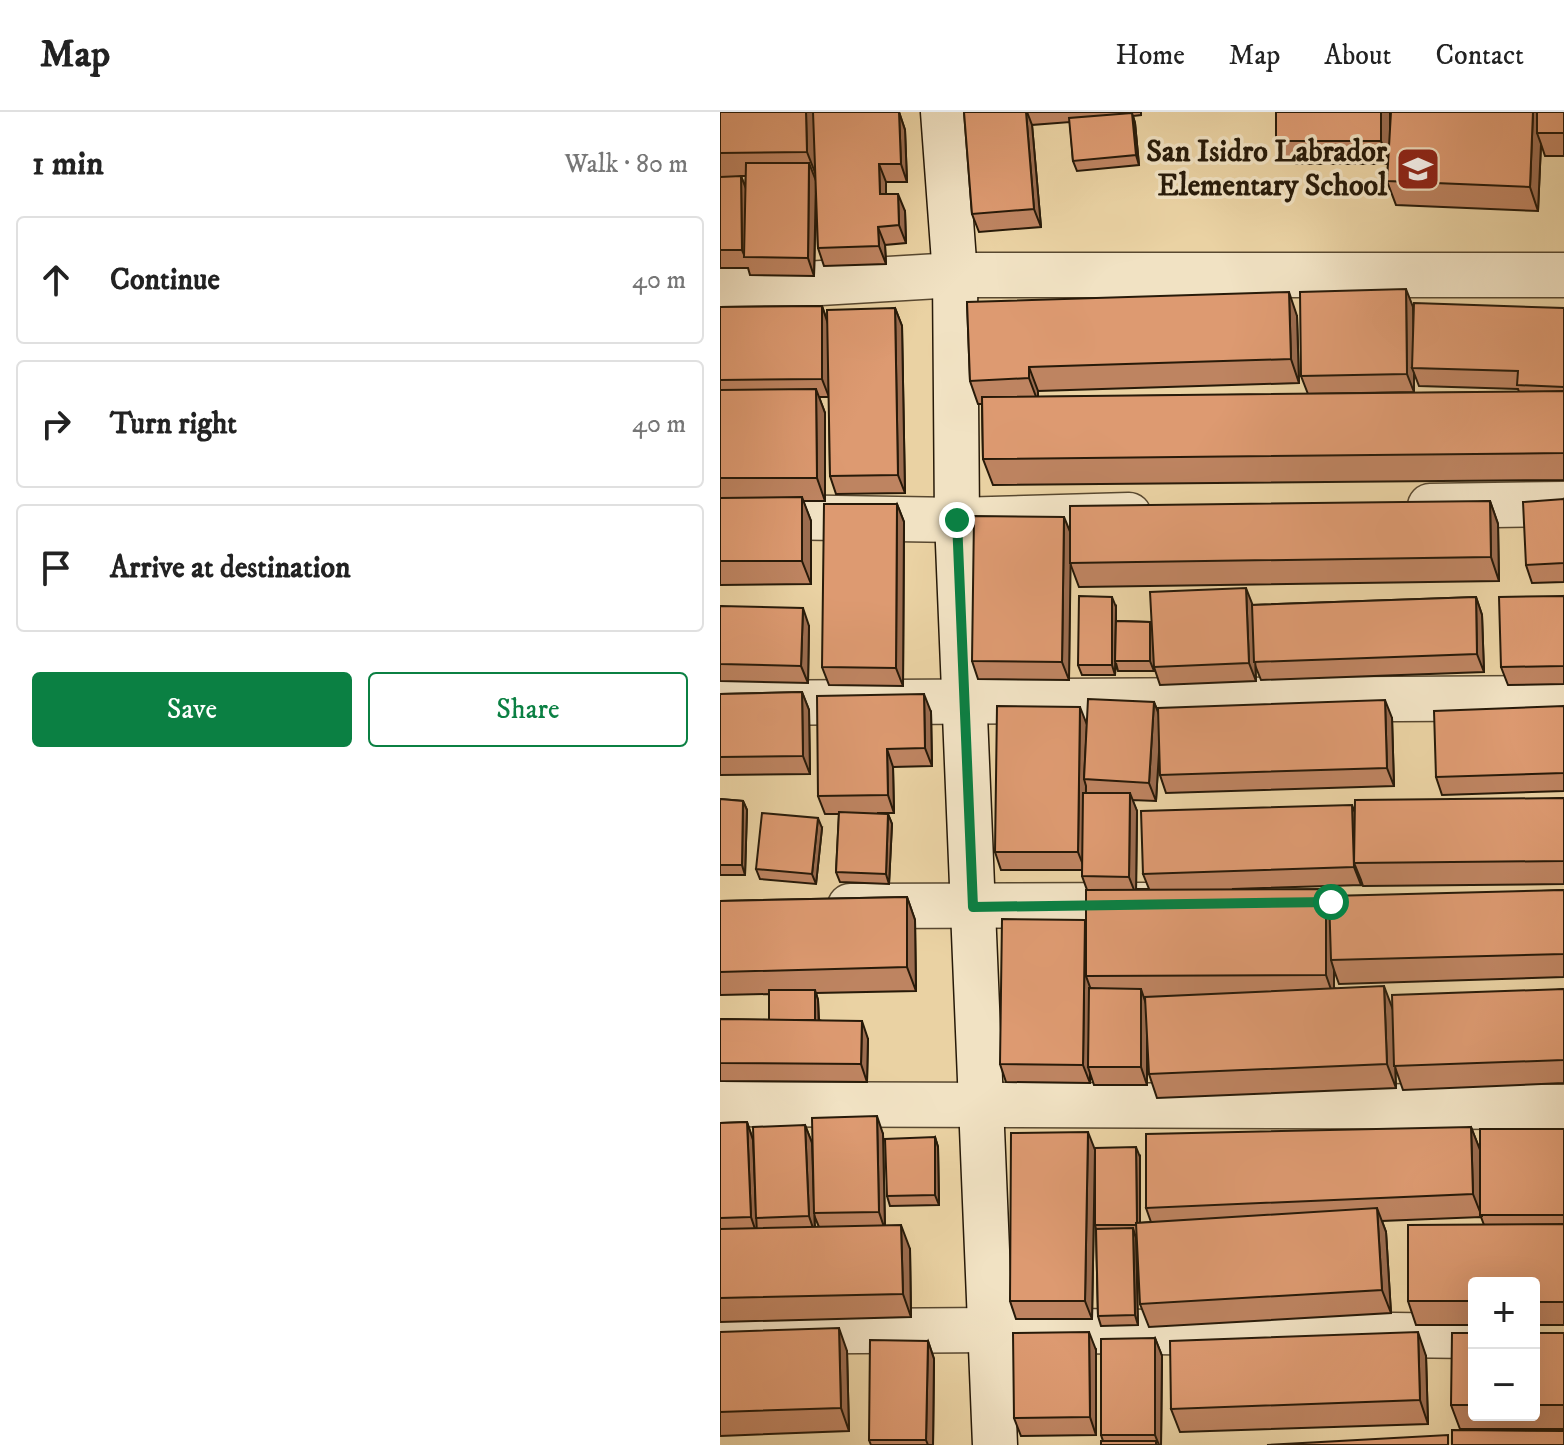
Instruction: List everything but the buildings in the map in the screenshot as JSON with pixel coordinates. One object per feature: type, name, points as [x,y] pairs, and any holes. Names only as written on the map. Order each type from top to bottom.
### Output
[{"type":"street","points":[[943,112],[955,275],[957,520],[995,1445]]},
{"type":"street","points":[[720,289],[955,275],[1564,275]]},
{"type":"street","points":[[1391,507],[1564,504]]},
{"type":"street","points":[[720,516],[957,520],[1174,513]]},
{"type":"street","points":[[720,703],[965,704],[1564,698]]},
{"type":"street","points":[[815,906],[1187,905]]},
{"type":"street","points":[[720,1104],[1564,1107]]},
{"type":"street","points":[[720,1332],[991,1330],[1468,1336]]},
{"type":"place","name":"San Isidro Labrador Elementary School","points":[[1418,169]]},
{"type":"route","points":[[957,520],[973,907],[1331,902]]}]
